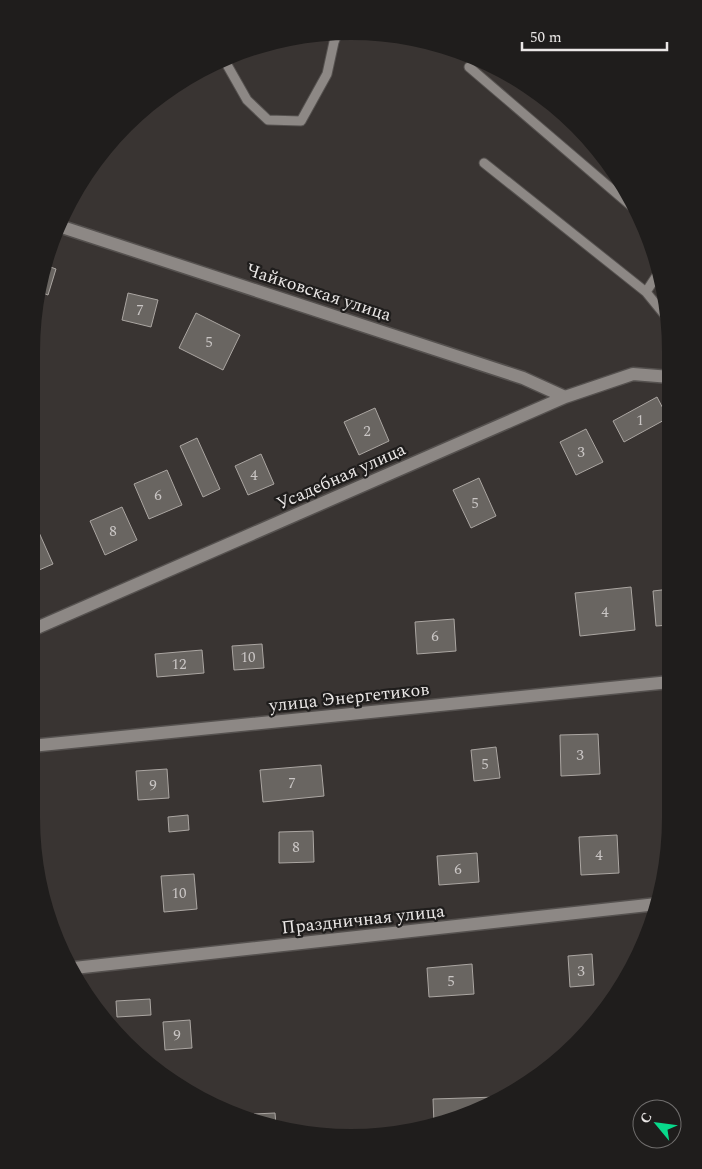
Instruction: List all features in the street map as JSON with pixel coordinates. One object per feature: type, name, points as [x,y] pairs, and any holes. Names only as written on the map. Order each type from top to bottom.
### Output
[{"type":"street","name":"Чайковская улица","points":[[66,228],[523,378],[566,397]]},
{"type":"street","name":"Усадебная улица","points":[[40,627],[566,397],[633,374],[662,376]]},
{"type":"street","name":"улица Энергетиков","points":[[40,745],[662,683]]},
{"type":"street","name":"Праздничная улица","points":[[78,968],[649,905]]},
{"type":"lane","points":[[228,66],[247,100],[268,120],[301,121],[327,74],[334,41]]},
{"type":"lane","points":[[469,67],[620,197]]},
{"type":"lane","points":[[484,163],[646,292],[659,308]]},
{"type":"lane","points":[[646,292],[653,280]]},
{"type":"building","points":[[52,268],[56,269],[48,295],[45,294]]},
{"type":"building","points":[[128,293],[158,300],[151,327],[122,320]]},
{"type":"building","points":[[196,313],[240,335],[223,370],[179,348]]},
{"type":"building","points":[[657,397],[662,407],[662,421],[624,442],[613,421]]},
{"type":"building","points":[[375,408],[389,441],[359,455],[344,422]]},
{"type":"building","points":[[586,429],[603,462],[576,475],[560,442]]},
{"type":"building","points":[[197,438],[220,489],[203,497],[180,446]]},
{"type":"building","points":[[261,454],[274,484],[248,495],[235,466]]},
{"type":"building","points":[[167,470],[182,505],[149,519],[134,484]]},
{"type":"building","points":[[479,478],[496,516],[471,528],[453,490]]},
{"type":"building","points":[[122,507],[137,540],[105,555],[90,521]]},
{"type":"building","points":[[40,535],[53,564],[40,570]]},
{"type":"building","points":[[631,587],[635,630],[580,636],[575,593]]},
{"type":"building","points":[[662,590],[662,626],[656,626],[653,591]]},
{"type":"building","points":[[454,619],[456,651],[417,654],[415,622]]},
{"type":"building","points":[[262,644],[264,668],[234,670],[232,646]]},
{"type":"building","points":[[202,650],[204,673],[157,677],[155,654]]},
{"type":"building","points":[[598,734],[600,774],[561,776],[560,735]]},
{"type":"building","points":[[496,747],[500,778],[474,781],[471,750]]},
{"type":"building","points":[[321,765],[324,796],[263,802],[260,770]]},
{"type":"building","points":[[167,769],[169,798],[138,800],[136,771]]},
{"type":"building","points":[[188,815],[189,830],[169,832],[168,817]]},
{"type":"building","points":[[313,831],[314,862],[279,863],[279,832]]},
{"type":"building","points":[[617,835],[619,873],[581,875],[579,837]]},
{"type":"building","points":[[477,853],[479,882],[439,885],[437,856]]},
{"type":"building","points":[[194,874],[197,909],[164,912],[161,876]]},
{"type":"building","points":[[592,954],[594,985],[570,987],[568,956]]},
{"type":"building","points":[[472,964],[474,994],[429,997],[427,968]]},
{"type":"building","points":[[150,999],[151,1015],[117,1017],[116,1001]]},
{"type":"building","points":[[190,1020],[192,1048],[165,1050],[163,1022]]},
{"type":"building","points":[[488,1097],[434,1117],[433,1099]]},
{"type":"building","points":[[275,1113],[276,1119],[271,1118],[257,1114]]}]
